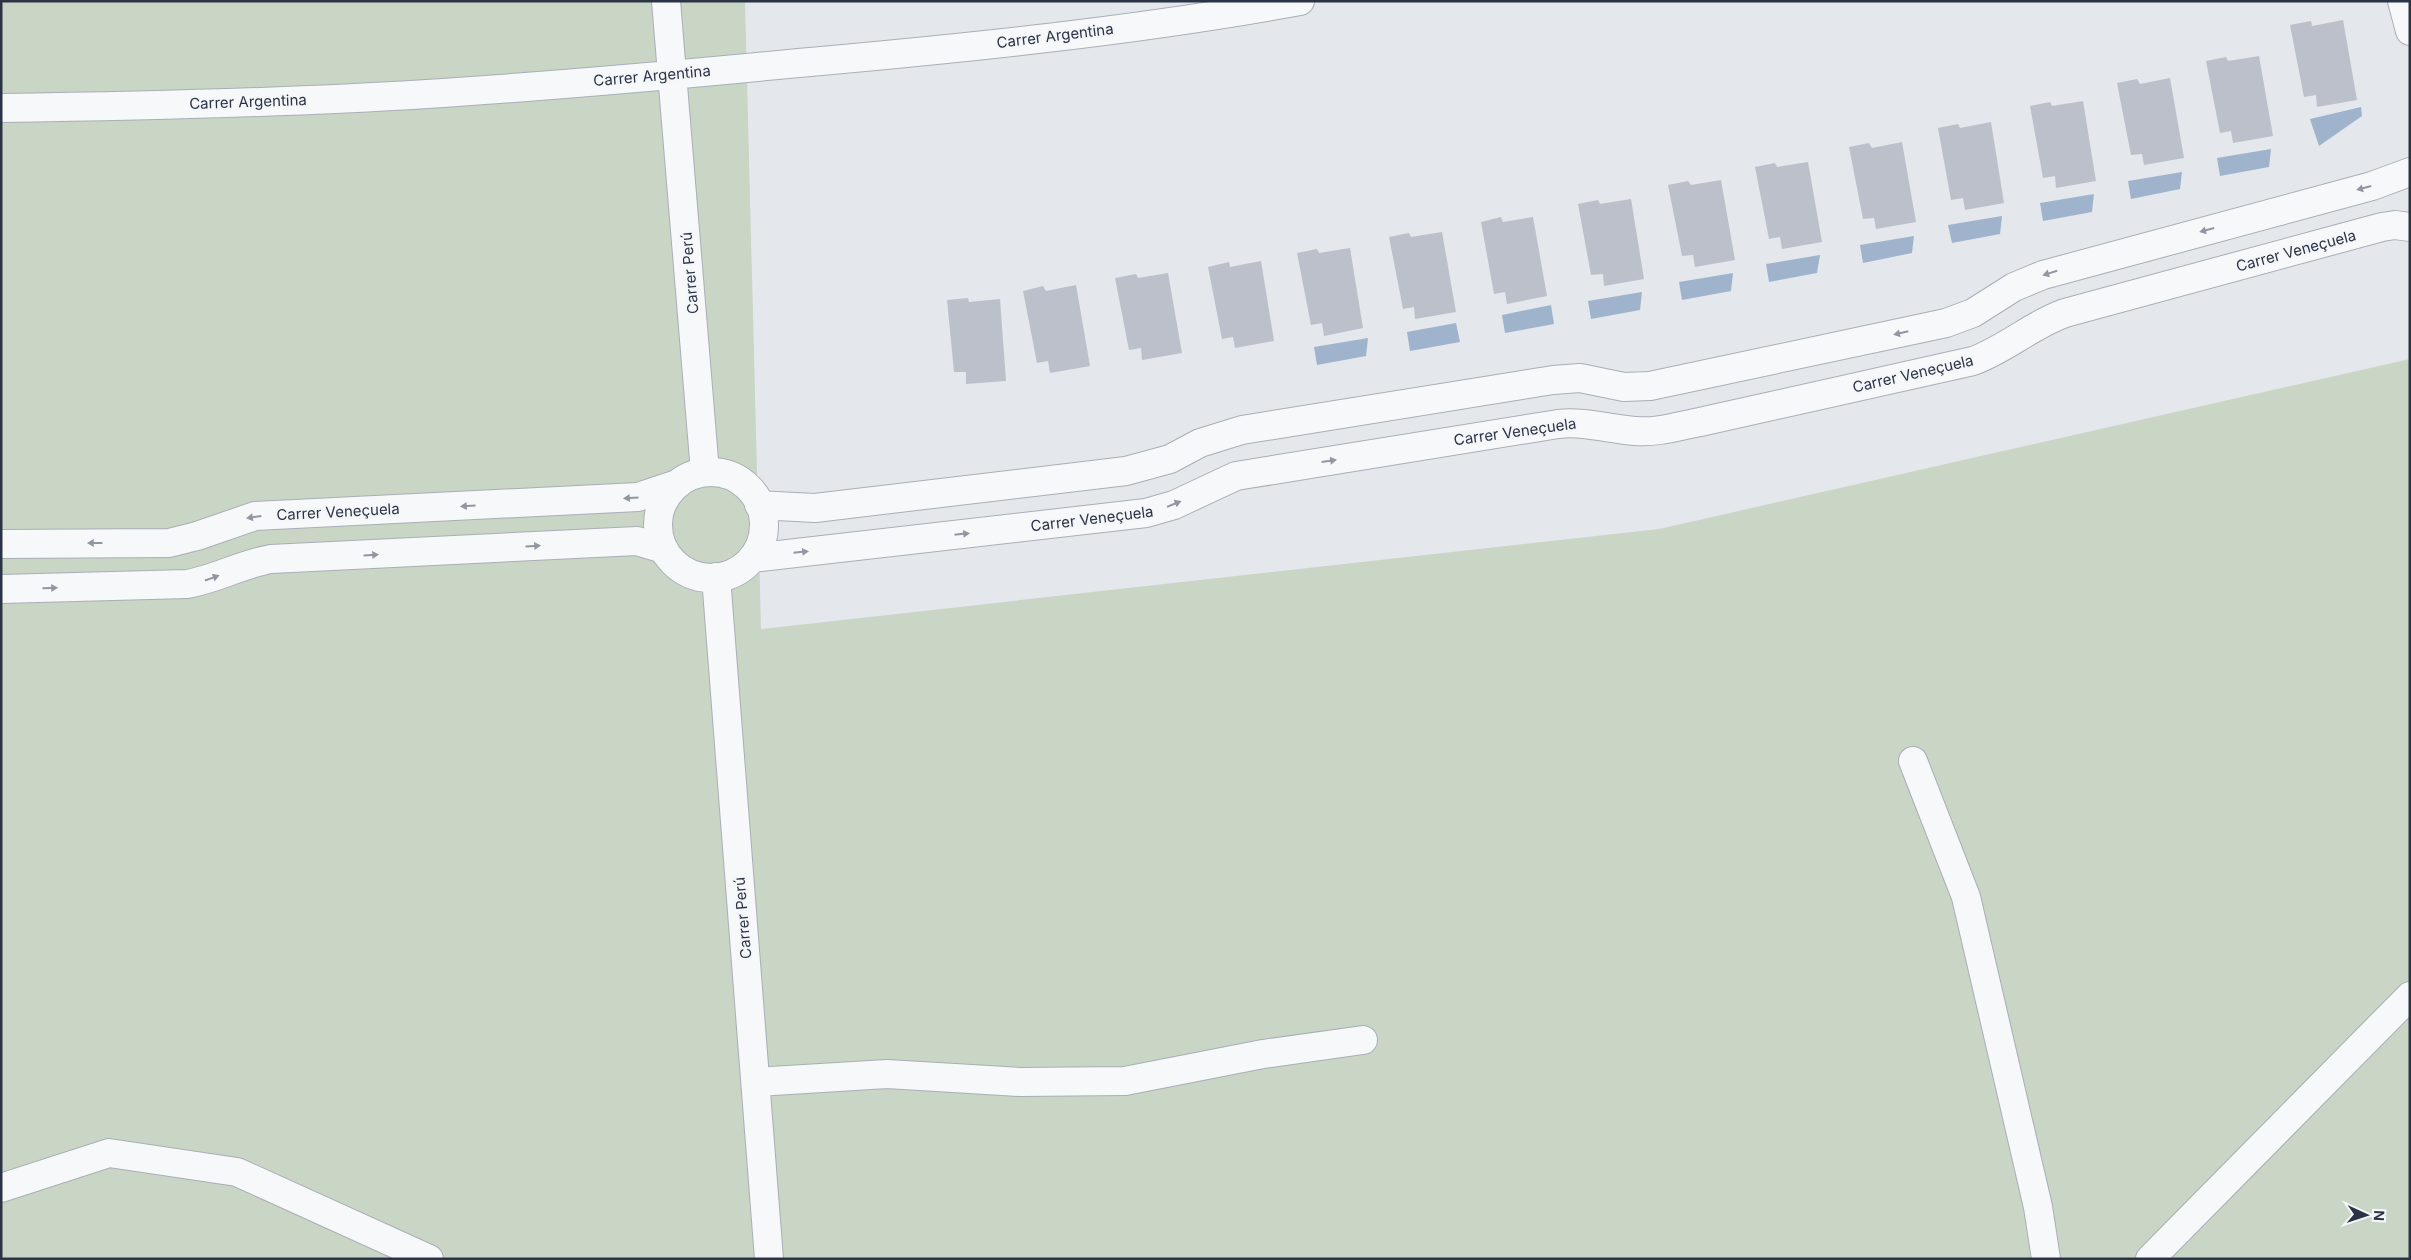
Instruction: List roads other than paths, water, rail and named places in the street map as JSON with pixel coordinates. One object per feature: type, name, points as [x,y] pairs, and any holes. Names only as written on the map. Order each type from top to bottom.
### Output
[{"type":"street","name":"Carrer Perú","points":[[666,1],[705,472]]},
{"type":"street","name":"Carrer Argentina","points":[[1,108],[172,105],[425,94],[672,75],[948,49],[1227,14],[1300,1]]},
{"type":"street","points":[[2402,1],[2410,31]]},
{"type":"street","points":[[759,505],[815,508],[1126,471],[1170,459],[1200,444],[1242,430],[1553,380],[1580,378],[1624,387],[1650,386],[1946,323],[1973,313],[2014,288],[2043,275],[2372,186],[2410,172]]},
{"type":"street","name":"Carrer Veneçuela","points":[[752,558],[1146,513],[1174,505],[1236,476],[1558,424],[1588,423],[1636,431],[1700,422],[1973,361],[2002,349],[2024,333],[2065,313],[2382,227],[2395,225],[2410,227]]},
{"type":"street","points":[[705,472],[722,473],[739,480],[752,492],[759,505],[764,525],[760,543],[752,558],[738,570],[716,577],[704,578],[688,573],[674,563],[664,549],[658,533],[659,516],[664,500],[677,484],[688,476],[705,472]]},
{"type":"street","name":"Carrer Veneçuela","points":[[1,544],[168,543],[197,536],[255,516],[638,497],[677,484]]},
{"type":"street","points":[[1,589],[187,584],[212,578],[254,562],[271,559],[637,541],[664,549]]},
{"type":"street","name":"Carrer Perú","points":[[716,577],[769,1259]]},
{"type":"street","points":[[1913,761],[1966,896],[2038,1207],[2046,1259]]},
{"type":"street","points":[[2150,1259],[2410,996]]},
{"type":"street","points":[[756,1082],[887,1074],[1020,1082],[1125,1081],[1263,1054],[1362,1040]]},
{"type":"street","points":[[1,1188],[109,1152],[237,1172],[429,1259]]},
{"type":"water","points":[[2361,107],[2362,116],[2319,146],[2310,119]]},
{"type":"water","points":[[2271,149],[2269,167],[2220,176],[2217,158]]},
{"type":"water","points":[[2182,172],[2180,189],[2131,199],[2128,181]]},
{"type":"water","points":[[2094,194],[2092,212],[2043,221],[2040,203]]},
{"type":"water","points":[[2002,216],[2000,234],[1952,243],[1948,225]]},
{"type":"water","points":[[1914,236],[1912,253],[1863,263],[1860,245]]},
{"type":"water","points":[[1820,255],[1817,273],[1769,282],[1766,264]]},
{"type":"water","points":[[1733,273],[1731,291],[1682,300],[1679,282]]},
{"type":"water","points":[[1642,292],[1640,310],[1591,319],[1588,301]]},
{"type":"water","points":[[1551,305],[1554,324],[1505,333],[1502,315]]},
{"type":"water","points":[[1456,323],[1460,342],[1410,351],[1407,332]]},
{"type":"water","points":[[1368,338],[1366,356],[1317,365],[1314,347]]}]
